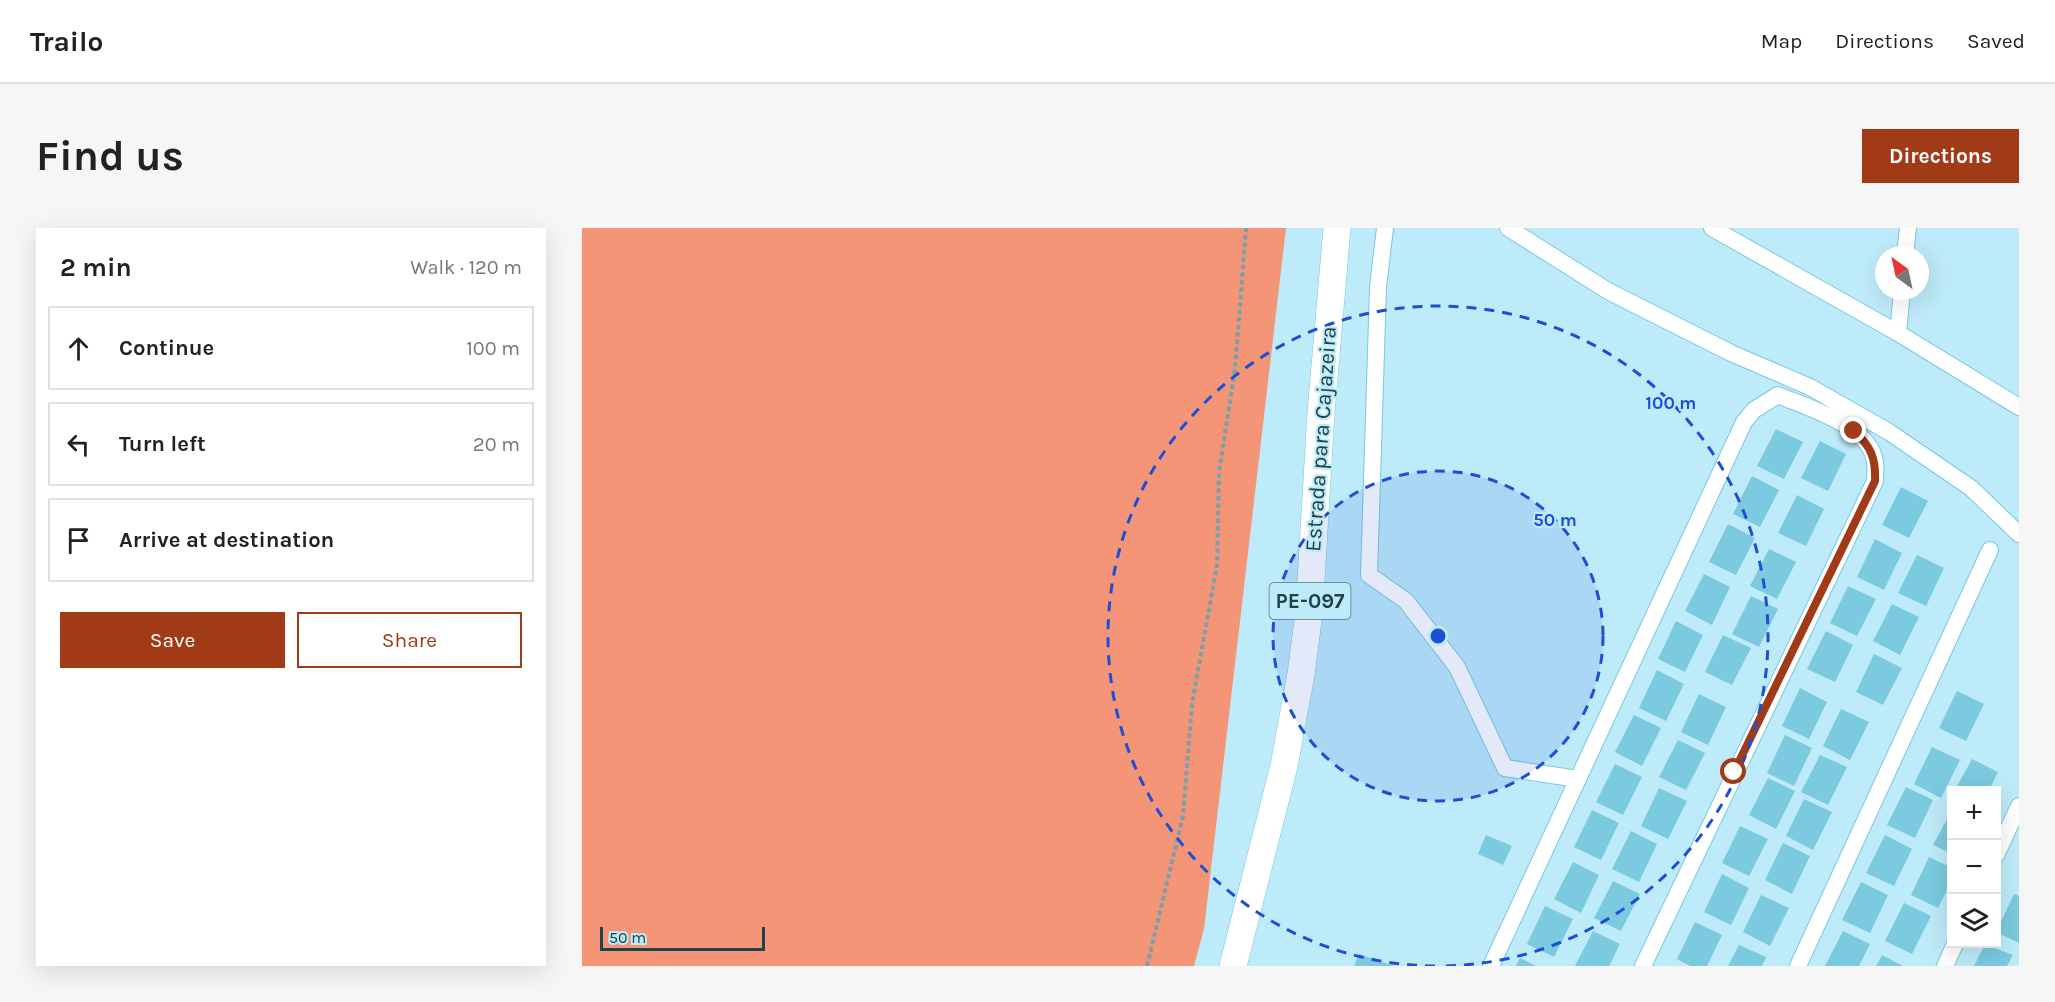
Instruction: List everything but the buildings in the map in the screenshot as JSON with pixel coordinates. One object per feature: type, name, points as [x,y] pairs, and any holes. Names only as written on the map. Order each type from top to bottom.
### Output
[{"type":"main road","name":"Estrada para Cajazeira","points":[[1233,966],[1284,766],[1301,674],[1309,613],[1321,413],[1337,228]]},
{"type":"street","points":[[1384,228],[1378,287],[1370,575],[1406,601],[1456,667],[1505,768],[1578,779]]},
{"type":"street","points":[[1508,228],[1608,291],[1731,353],[1810,387],[1888,432],[1971,488],[2019,534]]},
{"type":"street","points":[[1713,228],[1742,236],[2019,407]]},
{"type":"street","points":[[1906,246],[1908,228]]},
{"type":"street","points":[[1898,333],[1901,300]]},
{"type":"street","points":[[1491,966],[1744,422],[1754,410],[1778,395],[1823,414],[1854,431],[1863,439],[1875,461],[1875,481],[1643,966]]},
{"type":"street","points":[[1798,966],[1989,550]]},
{"type":"street","points":[[2001,844],[2019,806]]},
{"type":"street","points":[[1945,966],[1953,948]]},
{"type":"path","points":[[1147,966],[1184,816],[1192,704],[1217,566],[1220,472],[1235,369],[1246,228]]},
{"type":"shaded area","points":[[582,228],[1286,228],[1204,929],[1194,966],[582,966]]},
{"type":"route","points":[[1734,772],[1875,481],[1875,461],[1870,449],[1854,431]]}]
